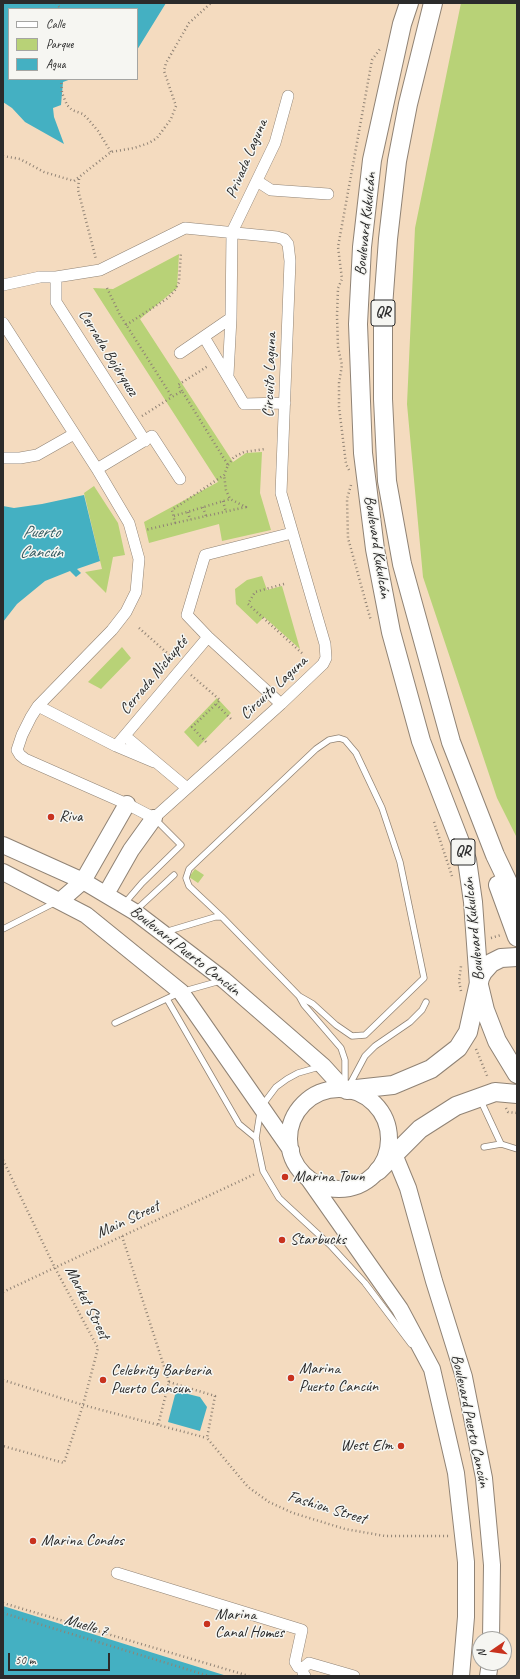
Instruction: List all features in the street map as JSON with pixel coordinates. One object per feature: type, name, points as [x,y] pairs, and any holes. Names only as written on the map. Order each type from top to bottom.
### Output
[{"type":"main road","name":"Boulevard Kukulcán","points":[[409,3],[402,24],[372,160],[362,247],[358,324],[363,453],[375,549],[392,632],[421,741],[467,860],[473,902],[479,985],[485,1010],[497,1041],[517,1074]]},
{"type":"main road","name":"Boulevard Kukulcán","points":[[433,3],[397,161],[388,239],[383,307],[383,399],[387,481],[402,564],[451,742],[495,855],[517,902]]},
{"type":"main road","points":[[495,855],[495,869],[498,886],[512,936]]},
{"type":"main road","points":[[346,1090],[393,1086],[430,1069],[458,1048],[468,1032],[483,972],[491,963],[507,956],[517,957]]},
{"type":"main road","points":[[378,1171],[392,1149],[456,1106],[487,1094],[517,1094]]},
{"type":"street","name":"Privada Laguna","points":[[232,232],[275,143],[288,96]]},
{"type":"street","points":[[257,181],[271,190],[328,194]]},
{"type":"street","name":"Circuito Laguna","points":[[3,285],[40,277],[56,277],[100,270],[185,228],[277,237],[284,239],[288,244],[290,261],[281,493],[325,644],[326,658],[323,664],[281,704],[154,818]]},
{"type":"street","points":[[228,376],[231,318],[232,232]]},
{"type":"street","name":"Cerrada Bojórquez","points":[[56,277],[56,302],[145,441]]},
{"type":"street","points":[[180,352],[231,318]]},
{"type":"street","points":[[3,323],[97,469],[129,523],[140,559],[136,592],[133,601],[126,612],[112,630],[38,706],[18,744],[17,750],[20,755],[154,818],[131,850],[106,894]]},
{"type":"street","points":[[204,337],[244,404],[285,403]]},
{"type":"street","points":[[3,458],[20,458],[37,455],[74,434]]},
{"type":"street","points":[[97,469],[152,436],[180,479]]},
{"type":"street","name":"Cerrada Nichupté","points":[[281,704],[208,637],[187,615],[205,556],[292,533]]},
{"type":"street","name":"Cerrada Nichupté","points":[[116,746],[208,637]]},
{"type":"street","name":"Cerrada Nichupté","points":[[38,706],[116,746],[154,762]]},
{"type":"street","name":"Cerrada Nichupté","points":[[125,736],[186,788]]},
{"type":"street","points":[[60,900],[83,881],[127,804]]},
{"type":"street","name":"Boulevard Puerto Cancún","points":[[3,845],[83,881],[129,908],[164,933],[224,980],[323,1066],[346,1090]]},
{"type":"street","name":"Boulevard Puerto Cancún","points":[[3,872],[60,900],[86,915],[174,996],[261,1107],[291,1150]]},
{"type":"street","points":[[378,1171],[366,1181],[352,1187],[337,1189],[322,1186],[308,1178],[297,1166],[291,1150],[290,1134],[293,1119],[302,1106],[314,1096],[329,1090],[346,1090],[361,1094],[372,1102],[381,1112],[387,1125],[392,1149]]},
{"type":"street","name":"Boulevard Puerto Cancún","points":[[392,1149],[408,1188],[434,1281],[464,1377],[485,1486],[492,1565],[491,1631]]},
{"type":"street","name":"Boulevard Puerto Cancún","points":[[308,1178],[400,1309],[432,1369],[456,1473],[466,1562],[466,1617],[461,1676]]},
{"type":"street","points":[[117,1572],[302,1630],[295,1662],[298,1667],[304,1672],[309,1663],[354,1676]]},
{"type":"lane","points":[[299,996],[313,1004],[336,1025],[352,1036],[364,1035],[424,978],[400,862],[382,808],[356,753],[345,740],[339,738],[316,748],[189,868],[186,878],[189,886],[222,917],[299,996],[304,1005],[341,1048],[346,1060],[346,1090]]},
{"type":"lane","points":[[129,908],[142,883],[181,845],[154,818]]},
{"type":"lane","points":[[129,908],[174,875]]},
{"type":"lane","points":[[3,930],[60,900]]},
{"type":"lane","points":[[164,933],[215,917],[222,917]]},
{"type":"lane","points":[[114,1023],[174,996],[224,980]]},
{"type":"lane","points":[[174,996],[240,1124],[256,1138]]},
{"type":"lane","points":[[346,1090],[365,1056],[375,1046],[410,1022],[422,1010],[426,1002]]},
{"type":"lane","points":[[323,1066],[309,1069],[287,1079],[276,1087],[261,1107],[256,1138],[262,1170],[279,1198],[330,1245],[365,1283],[401,1332],[432,1369]]},
{"type":"lane","points":[[487,1094],[500,1144]]},
{"type":"lane","points":[[484,1147],[500,1144],[517,1150]]},
{"type":"path","points":[[3,156],[20,159],[44,172],[74,182],[111,152],[134,148],[149,143],[157,138],[171,119],[176,106],[164,71],[166,62],[189,23],[211,3]]},
{"type":"path","points":[[60,80],[62,94],[67,105],[72,110],[83,114],[98,131],[111,152]]},
{"type":"path","points":[[79,179],[78,190],[97,263]]},
{"type":"path","points":[[126,325],[168,298],[175,290],[179,282],[181,252]]},
{"type":"path","points":[[107,288],[126,325],[172,397]]},
{"type":"path","points":[[218,359],[178,384],[228,465]]},
{"type":"path","points":[[133,422],[182,391]]},
{"type":"path","points":[[145,530],[246,507],[230,499],[226,490],[224,475],[228,465],[234,457],[244,452],[265,449]]},
{"type":"path","points":[[175,523],[172,510],[224,475]]},
{"type":"path","points":[[174,516],[230,499]]},
{"type":"path","points":[[223,501],[226,512]]},
{"type":"path","points":[[203,507],[206,516]]},
{"type":"path","points":[[188,512],[190,520]]},
{"type":"path","points":[[284,584],[255,592],[248,604],[304,655]]},
{"type":"path","points":[[206,742],[192,727],[216,704]]},
{"type":"path","points":[[487,940],[512,936]]},
{"type":"path","points":[[460,984],[462,998]]},
{"type":"path","points":[[468,1032],[487,1094],[508,1112],[517,1113]]},
{"type":"path","name":"Market Street","points":[[3,1160],[55,1268],[98,1348],[83,1405],[64,1462],[3,1446]]},
{"type":"path","name":"Main Street","points":[[3,1292],[262,1170]]},
{"type":"path","points":[[122,1236],[169,1382],[158,1425]]},
{"type":"path","points":[[3,1380],[83,1405],[207,1438],[215,1396],[169,1382]]},
{"type":"path","name":"Fashion Street","points":[[207,1438],[248,1487],[269,1502],[293,1513],[345,1529],[385,1536],[463,1535]]},
{"type":"path","points":[[3,1603],[249,1676]]},
{"type":"path","name":"Muelle 7","points":[[3,1613],[209,1676]]},
{"type":"green space","points":[[461,3],[517,3],[517,838],[497,798],[423,577],[407,404],[415,228]]},
{"type":"green space","points":[[179,254],[177,288],[140,319],[233,462],[246,453],[262,452],[260,493],[271,530],[222,541],[219,524],[149,543],[144,522],[218,482],[93,288],[113,289]]},
{"type":"green space","points":[[94,486],[118,523],[125,555],[113,557],[106,593],[85,572],[102,569],[84,493]]},
{"type":"green space","points":[[262,576],[267,590],[282,586],[300,649],[264,617],[257,624],[236,604],[235,589],[247,580]]},
{"type":"green space","points":[[122,647],[131,658],[101,689],[88,682]]},
{"type":"green space","points":[[217,698],[231,713],[198,747],[184,732]]},
{"type":"green space","points":[[195,869],[204,875],[198,883],[189,877]]},
{"type":"water","points":[[3,3],[166,3],[138,48],[138,8],[8,8],[8,80],[68,80],[63,82],[61,105],[53,108],[54,117],[64,144],[25,122],[12,108],[3,102]]},
{"type":"water","name":"Puerto Cancún","points":[[84,495],[100,561],[77,569],[81,573],[76,577],[70,571],[45,581],[17,604],[3,622],[3,506],[14,508]]},
{"type":"water","points":[[176,1391],[200,1397],[207,1407],[200,1431],[168,1422]]},
{"type":"water","points":[[3,1606],[227,1676],[3,1676]]},
{"type":"place","name":"Riva","points":[[51,817]]},
{"type":"place","name":"Marina Town","points":[[285,1177]]},
{"type":"place","name":"Starbucks","points":[[282,1240]]},
{"type":"place","name":"Marina Puerto Cancún","points":[[291,1378]]},
{"type":"place","name":"Celebrity Barberia Puerto Cancun","points":[[103,1380]]},
{"type":"place","name":"West Elm","points":[[401,1446]]},
{"type":"place","name":"Marina Condos","points":[[33,1541]]},
{"type":"place","name":"Marina Canal Homes","points":[[207,1624]]}]
